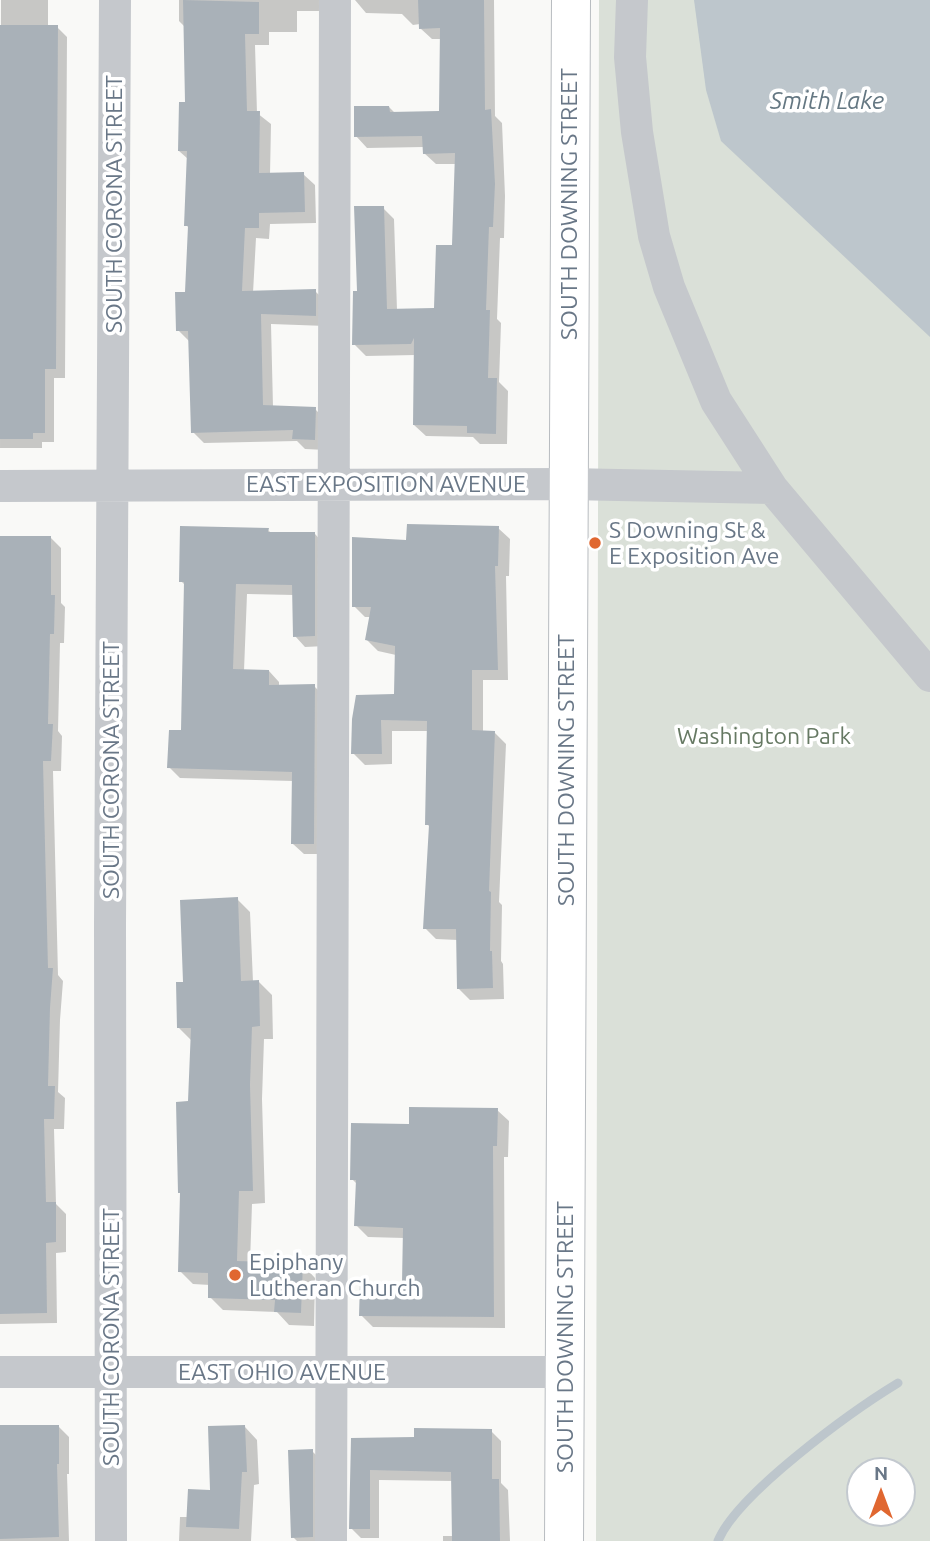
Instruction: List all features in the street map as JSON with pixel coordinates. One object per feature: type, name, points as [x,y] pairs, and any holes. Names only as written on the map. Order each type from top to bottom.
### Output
[{"type":"main road","name":"SOUTH DOWNING STREET","points":[[564,1541],[571,0]]},
{"type":"street","name":"SOUTH CORONA STREET","points":[[111,1541],[115,0]]},
{"type":"street","points":[[331,1541],[335,0]]},
{"type":"street","points":[[632,0],[631,57],[636,120],[654,236],[669,287],[716,401],[772,488],[930,676]]},
{"type":"street","name":"EAST EXPOSITION AVENUE","points":[[0,486],[567,484],[772,488]]},
{"type":"street","name":"EAST OHIO AVENUE","points":[[0,1372],[564,1372]]},
{"type":"green space","name":"Washington Park","points":[[599,0],[930,0],[930,1541],[596,1541]]},
{"type":"water","name":"Smith Lake","points":[[694,0],[930,0],[930,337],[721,141],[706,90]]},
{"type":"building","points":[[183,0],[259,2],[259,34],[245,34],[247,111],[260,111],[259,173],[304,172],[305,212],[259,213],[259,228],[245,228],[242,291],[316,289],[316,316],[261,314],[263,405],[316,407],[315,440],[292,439],[293,430],[191,433],[188,331],[176,331],[175,292],[185,292],[188,226],[184,226],[187,151],[178,151],[179,102],[185,102]]},
{"type":"building","points":[[418,0],[484,0],[485,110],[491,109],[495,184],[493,227],[489,227],[486,310],[490,310],[488,378],[497,378],[496,434],[467,433],[467,426],[413,425],[414,338],[411,344],[352,345],[353,291],[357,291],[354,206],[384,206],[387,309],[434,308],[436,245],[452,245],[455,153],[423,154],[422,136],[354,137],[354,106],[389,106],[390,112],[439,111],[440,28],[419,29]]},
{"type":"building","points":[[0,25],[58,25],[56,369],[45,369],[45,433],[33,433],[33,439],[0,439]]},
{"type":"building","points":[[407,524],[499,526],[498,566],[495,566],[498,670],[472,670],[472,730],[495,731],[489,891],[493,988],[457,989],[456,929],[423,929],[429,825],[425,825],[427,721],[381,720],[382,754],[351,754],[356,695],[394,694],[395,646],[365,640],[371,607],[352,607],[352,537],[406,540]]},
{"type":"building","points":[[180,526],[315,532],[315,636],[293,637],[292,585],[236,584],[233,669],[269,670],[269,685],[315,684],[314,844],[291,844],[292,772],[167,768],[169,730],[181,730],[184,582],[179,582]]},
{"type":"building","points":[[0,536],[51,536],[51,595],[55,595],[54,634],[50,634],[48,724],[53,724],[51,761],[43,761],[48,968],[53,968],[48,1086],[55,1086],[54,1119],[44,1119],[46,1202],[56,1202],[56,1242],[46,1243],[47,1313],[0,1314]]},
{"type":"building","points":[[238,897],[241,981],[259,980],[260,1026],[252,1027],[250,1085],[253,1191],[239,1191],[237,1261],[303,1263],[301,1313],[274,1312],[275,1300],[208,1298],[208,1273],[178,1272],[180,1193],[176,1102],[188,1101],[191,1028],[177,1028],[176,982],[183,982],[180,900]]},
{"type":"building","points":[[409,1107],[498,1108],[497,1146],[493,1146],[494,1317],[359,1316],[360,1282],[402,1283],[403,1228],[354,1226],[356,1180],[350,1180],[351,1123],[409,1124]]},
{"type":"building","points":[[0,1425],[59,1425],[59,1537],[0,1539]]},
{"type":"building","points":[[245,1425],[247,1472],[242,1472],[239,1529],[186,1527],[188,1489],[210,1490],[208,1426]]},
{"type":"building","points":[[414,1428],[492,1429],[492,1479],[499,1479],[500,1541],[452,1541],[451,1472],[370,1470],[370,1529],[349,1529],[351,1438],[414,1437]]},
{"type":"building","points":[[313,1449],[313,1537],[291,1538],[288,1450]]},
{"type":"waterway","points":[[718,1541],[729,1522],[771,1478],[826,1433],[898,1383]]},
{"type":"place","name":"S Downing St & E Exposition Ave","points":[[595,543]]},
{"type":"place","name":"Epiphany Lutheran Church","points":[[235,1275]]}]
